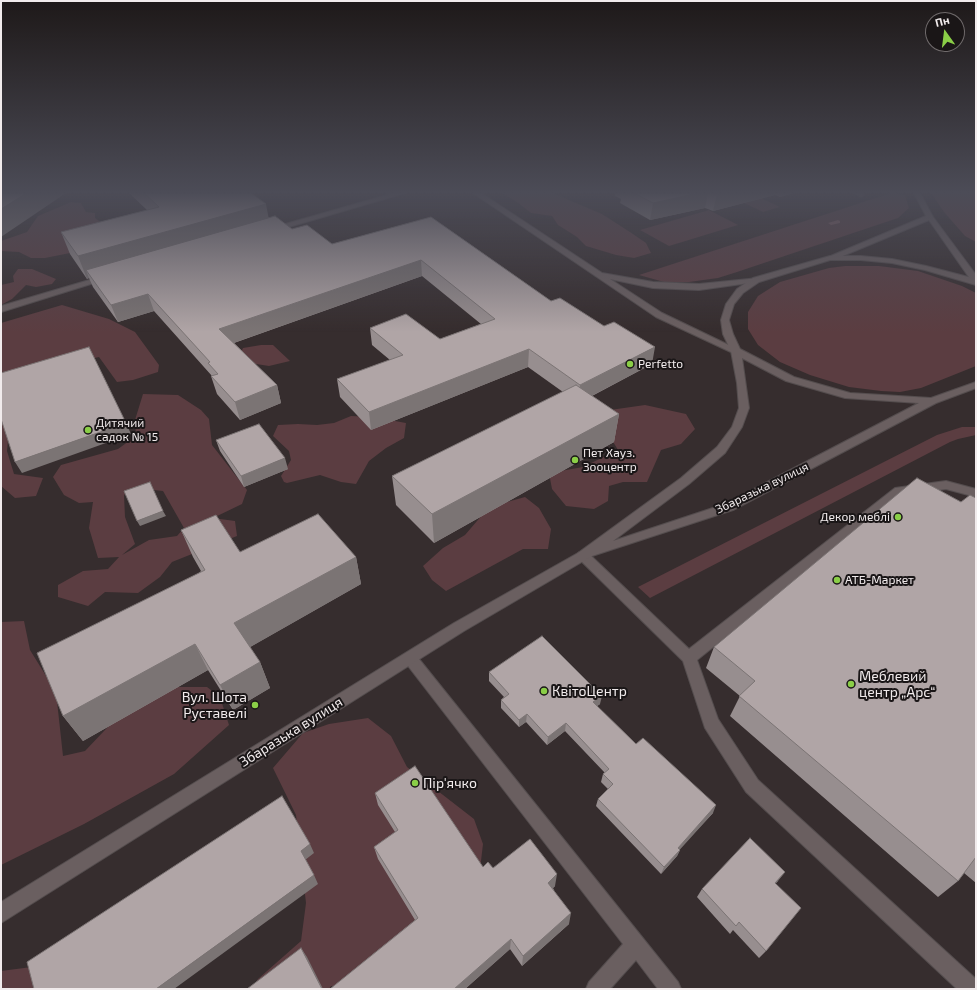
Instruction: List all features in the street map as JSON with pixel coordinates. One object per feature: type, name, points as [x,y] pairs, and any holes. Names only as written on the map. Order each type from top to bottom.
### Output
[{"type":"main road","points":[[546,239],[659,315],[690,331],[736,351],[790,379],[835,392],[856,396],[932,401]]},
{"type":"main road","points":[[597,273],[653,285],[699,287],[756,280],[830,258],[876,239]]},
{"type":"main road","points":[[946,239],[976,282]]},
{"type":"main road","points":[[830,258],[861,258],[892,261],[926,268],[976,282]]},
{"type":"main road","points":[[1,309],[112,276]]},
{"type":"main road","name":"Збаразька вулиця","points":[[1,914],[459,627],[583,556],[685,481],[721,450],[737,427],[744,408],[742,382],[736,351],[728,334],[725,320],[730,304],[740,291],[756,280]]},
{"type":"main road","name":"Збаразька вулиця","points":[[583,556],[729,507],[932,401],[976,384]]},
{"type":"main road","points":[[689,658],[900,491],[946,485],[976,493]]},
{"type":"main road","points":[[583,556],[689,658],[711,723],[752,786],[972,989]]},
{"type":"main road","points":[[410,658],[671,989]]},
{"type":"main road","points":[[596,989],[636,945]]},
{"type":"shaded area","points":[[6,239],[92,239],[85,250],[45,258],[31,258],[19,252],[1,251],[1,241]]},
{"type":"shaded area","points":[[579,239],[641,239],[646,243],[651,253],[634,258],[616,255],[586,246]]},
{"type":"shaded area","points":[[657,239],[691,239],[669,246]]},
{"type":"shaded area","points":[[749,239],[835,239],[718,278],[689,282],[664,282],[639,275]]},
{"type":"shaded area","points":[[845,266],[879,266],[918,271],[962,286],[976,293],[976,366],[921,388],[900,392],[881,391],[849,387],[810,375],[780,362],[758,345],[748,329],[748,312],[758,296],[780,282],[829,268]]},
{"type":"shaded area","points":[[18,269],[32,269],[56,279],[52,284],[36,287],[26,285],[12,299],[1,305],[1,285],[14,282],[13,276]]},
{"type":"shaded area","points":[[62,305],[109,319],[135,332],[159,365],[158,372],[133,380],[117,382],[99,357],[1,381],[1,323]]},
{"type":"shaded area","points":[[273,345],[290,361],[269,366],[237,361],[243,348]]},
{"type":"shaded area","points":[[143,394],[178,395],[201,410],[209,419],[212,445],[247,490],[242,504],[213,518],[235,521],[237,536],[172,562],[160,577],[138,593],[105,592],[88,606],[58,597],[58,585],[83,571],[108,569],[119,557],[98,558],[89,528],[93,502],[79,503],[64,495],[53,477],[61,465],[118,449],[136,436],[135,420]],"holes":[[[136,488],[163,491],[184,528],[177,536],[149,540],[122,555],[135,544],[125,517],[124,495]]]},
{"type":"shaded area","points":[[645,405],[686,414],[695,429],[681,444],[661,450],[647,482],[623,482],[609,486],[608,501],[594,509],[566,506],[552,489],[549,473],[583,467],[618,450],[603,425],[610,410]]},
{"type":"shaded area","points":[[351,416],[373,417],[406,423],[404,438],[386,448],[369,461],[356,484],[341,482],[320,475],[287,483],[284,482],[281,476],[291,460],[289,451],[273,436],[278,425],[317,425],[334,423]]},
{"type":"shaded area","points":[[1,419],[9,430],[7,451],[14,474],[43,478],[36,496],[15,498],[1,486]]},
{"type":"shaded area","points":[[962,427],[976,427],[976,435],[950,442],[650,598],[638,587],[937,435]]},
{"type":"shaded area","points":[[525,497],[539,508],[551,529],[548,549],[523,549],[446,591],[432,580],[423,566],[443,548],[465,535],[489,507]]},
{"type":"shaded area","points":[[24,621],[30,650],[56,692],[63,756],[85,751],[123,711],[174,687],[207,687],[220,697],[229,725],[174,774],[84,824],[1,865],[1,622]]},
{"type":"shaded area","points":[[368,718],[391,736],[407,767],[474,819],[483,844],[477,895],[346,989],[331,986],[329,989],[252,989],[258,979],[301,941],[306,903],[296,815],[273,768],[303,733],[329,724]]},
{"type":"shaded area","points":[[47,965],[40,989],[1,989],[1,971]]},
{"type":"building","points":[[66,239],[139,239],[78,256]]},
{"type":"building","points":[[194,239],[326,239],[332,244],[350,239],[463,239],[551,301],[560,298],[604,326],[614,322],[655,347],[580,385],[529,349],[369,412],[337,379],[403,355],[370,328],[406,314],[440,339],[495,319],[421,260],[219,329],[277,385],[235,402],[211,376],[218,374],[208,363],[210,362],[148,294],[111,305],[86,270]]},
{"type":"building","points":[[89,347],[126,423],[15,462],[1,419],[1,373]]},
{"type":"building","points":[[576,385],[619,414],[432,514],[392,476]]},
{"type":"building","points":[[259,424],[285,458],[241,476],[216,440]]},
{"type":"building","name":"Меблевий центр „Арс“","points":[[917,478],[961,502],[970,495],[976,498],[976,857],[958,881],[739,696],[755,681],[714,647]]},
{"type":"building","points":[[150,482],[163,511],[137,521],[124,491]]},
{"type":"building","points":[[318,514],[356,557],[234,623],[260,662],[220,685],[195,644],[63,716],[37,653],[205,570],[181,530],[216,515],[240,552]]},
{"type":"building","points":[[542,636],[602,696],[593,702],[636,744],[643,738],[716,805],[678,848],[680,850],[664,867],[598,799],[613,784],[603,774],[609,769],[566,723],[548,737],[527,714],[519,720],[501,700],[509,694],[489,672]]},
{"type":"building","points":[[415,766],[483,867],[488,862],[493,868],[530,839],[557,874],[548,883],[571,913],[523,956],[511,939],[454,989],[330,989],[418,918],[374,847],[398,830],[375,793]]},
{"type":"building","points":[[282,796],[310,844],[301,851],[314,875],[156,989],[34,989],[27,962]]},
{"type":"building","points":[[750,838],[785,872],[775,883],[801,908],[766,951],[739,922],[736,926],[702,889]]},
{"type":"building","points":[[301,948],[322,989],[247,989]]},
{"type":"place","name":"Perfetto","points":[[630,364]]},
{"type":"place","name":"Дитячий садок № 15","points":[[88,430]]},
{"type":"place","name":"Пет Хауз. Зооцентр","points":[[575,460]]},
{"type":"place","name":"Декор меблі","points":[[898,517]]},
{"type":"place","name":"АТБ-Маркет","points":[[837,580]]},
{"type":"place","name":"Меблевий центр „Арс“","points":[[851,684]]},
{"type":"place","name":"КвітоЦентр","points":[[544,691]]},
{"type":"place","name":"Вул. Шота Руставелі","points":[[255,705]]},
{"type":"place","name":"Пір'ячко","points":[[415,783]]}]
